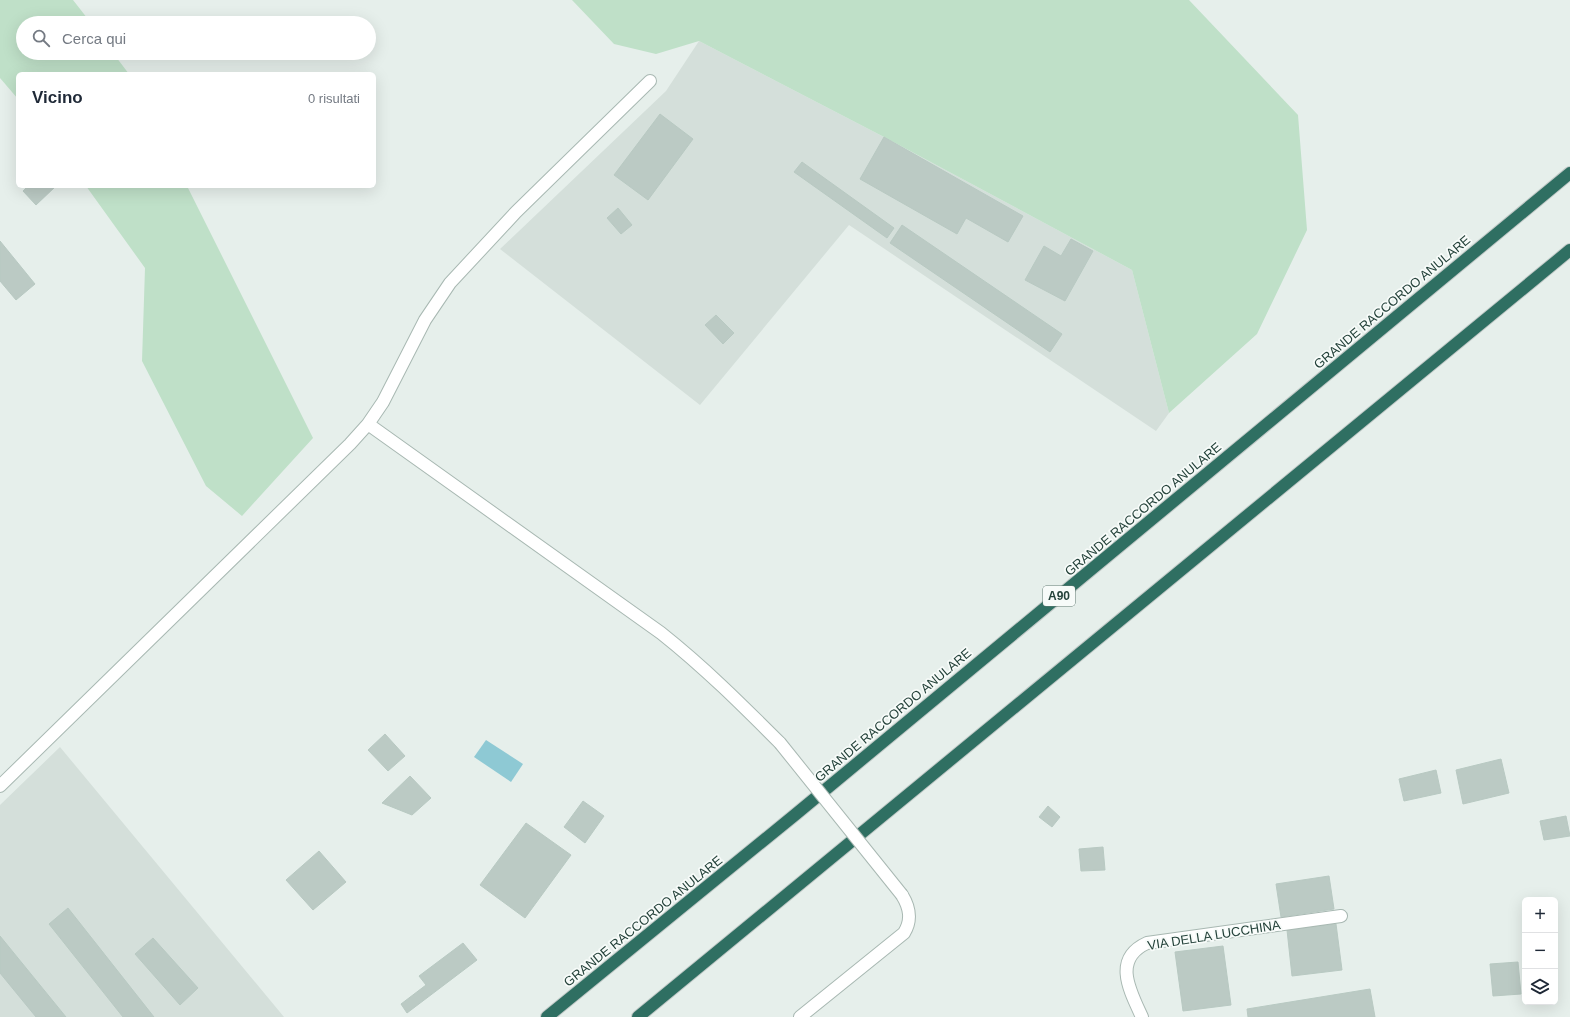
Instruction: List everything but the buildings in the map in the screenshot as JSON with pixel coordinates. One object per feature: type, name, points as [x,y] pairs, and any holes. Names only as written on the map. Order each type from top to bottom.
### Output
[{"type":"highway","name":"GRANDE RACCORDO ANULARE","points":[[547,1017],[802,809],[1570,173]]},
{"type":"highway","points":[[638,1017],[1570,250]]},
{"type":"street","points":[[0,786],[350,444],[368,424],[383,402],[425,320],[450,283],[516,212],[650,81]]},
{"type":"street","points":[[368,424],[661,633],[695,660],[780,743],[902,895],[908,906],[910,918],[904,933],[800,1017]]},
{"type":"street","name":"VIA DELLA LUCCHINA","points":[[1142,1017],[1129,988],[1126,973],[1129,960],[1141,946],[1341,916]]},
{"type":"shaded area","points":[[699,41],[884,137],[1132,270],[1169,413],[1156,431],[849,225],[700,405],[500,249],[666,91]]},
{"type":"shaded area","points":[[60,747],[284,1017],[0,1017],[0,805]]},
{"type":"green space","points":[[0,0],[73,0],[86,16],[16,16],[16,60],[118,60],[127,72],[16,72],[16,97],[0,78]]},
{"type":"green space","points":[[572,0],[1189,0],[1298,115],[1307,230],[1257,334],[1169,413],[1132,270],[884,137],[699,41],[656,54],[614,44]]},
{"type":"green space","points":[[87,188],[188,188],[313,438],[242,516],[206,486],[142,361],[145,268]]},
{"type":"water","points":[[486,740],[523,764],[511,782],[474,757]]}]
